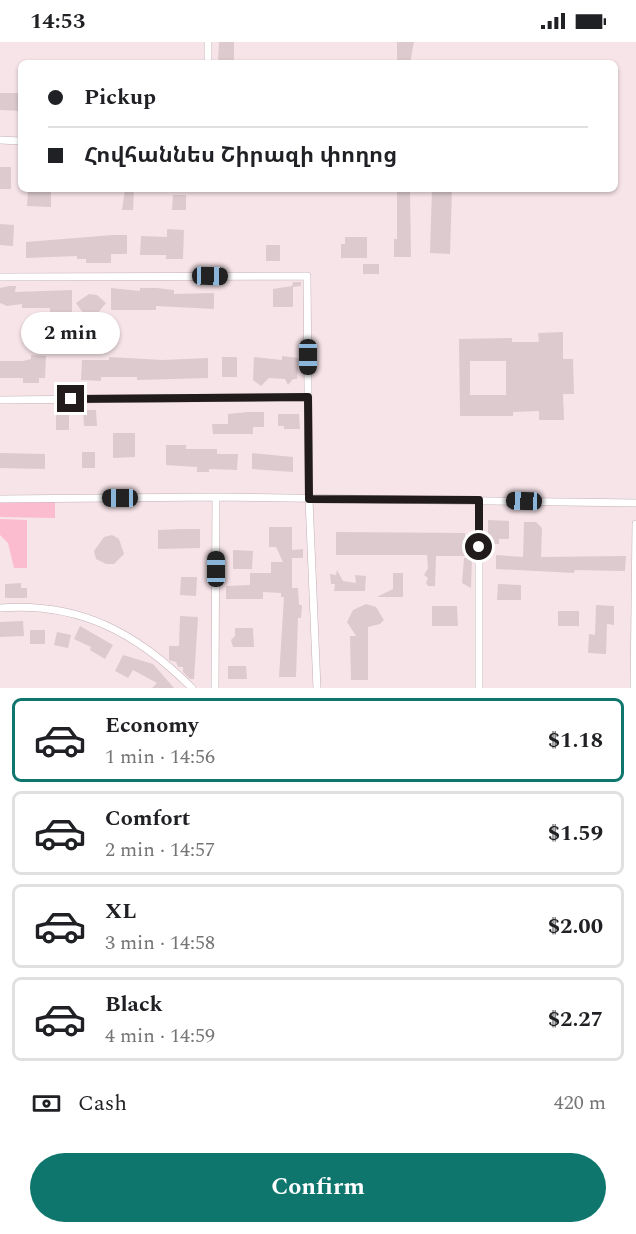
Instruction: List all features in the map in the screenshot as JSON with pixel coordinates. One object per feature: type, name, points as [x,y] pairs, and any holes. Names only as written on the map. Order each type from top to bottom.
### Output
[{"type":"street","points":[[208,42],[208,60]]},
{"type":"street","points":[[0,140],[18,141]]},
{"type":"street","points":[[0,277],[308,276],[309,499],[317,688]]},
{"type":"street","points":[[0,400],[308,397]]},
{"type":"street","points":[[215,688],[216,497]]},
{"type":"street","points":[[0,499],[216,497],[636,503]]},
{"type":"street","points":[[479,500],[479,688]]},
{"type":"street","points":[[634,688],[636,524]]},
{"type":"street","points":[[0,608],[38,608],[98,621],[143,645],[192,688]]},
{"type":"shaded area","points":[[0,502],[55,502],[55,518],[0,517]]},
{"type":"shaded area","points":[[0,519],[27,520],[27,568],[14,568],[8,543],[0,535]]},
{"type":"building","points":[[219,42],[234,42],[234,60],[218,60]]},
{"type":"building","points":[[397,42],[414,42],[411,60],[397,60]]},
{"type":"building","points":[[0,93],[18,93],[18,111],[0,110]]},
{"type":"building","points":[[0,167],[11,167],[11,189],[0,189]]},
{"type":"building","points":[[28,192],[51,192],[51,207],[27,206]]},
{"type":"building","points":[[125,192],[134,192],[133,210],[122,210]]},
{"type":"building","points":[[397,192],[410,192],[411,257],[394,257],[394,239],[397,239]]},
{"type":"building","points":[[432,192],[452,192],[450,254],[430,253]]},
{"type":"building","points":[[173,195],[186,195],[186,210],[172,210]]},
{"type":"building","points":[[0,224],[14,225],[13,246],[0,245]]},
{"type":"building","points":[[167,229],[184,230],[183,259],[166,259],[166,255],[140,255],[141,236],[167,237]]},
{"type":"building","points":[[127,235],[127,254],[111,254],[111,263],[86,263],[86,259],[77,259],[77,256],[26,258],[26,242]]},
{"type":"building","points":[[345,237],[367,237],[367,258],[341,258],[341,244],[345,244]]},
{"type":"building","points":[[266,245],[280,245],[280,261],[266,261]]},
{"type":"building","points":[[363,264],[379,264],[379,274],[363,274]]},
{"type":"building","points":[[293,282],[301,282],[301,286],[293,287],[293,307],[273,307],[273,289],[292,286]]},
{"type":"building","points":[[16,286],[15,292],[72,290],[72,312],[50,312],[50,308],[22,308],[22,304],[7,306],[0,303],[0,288]]},
{"type":"building","points":[[111,288],[140,291],[140,288],[157,288],[174,290],[174,294],[214,293],[214,309],[156,306],[156,310],[111,310]]},
{"type":"building","points":[[89,294],[97,295],[106,303],[98,313],[91,316],[83,313],[76,303]]},
{"type":"building","points":[[563,332],[563,359],[573,359],[574,394],[563,394],[564,420],[539,420],[539,411],[513,412],[513,416],[460,416],[459,339],[512,338],[512,342],[539,342],[538,333]],"holes":[[[470,361],[506,361],[506,395],[470,395]]]},
{"type":"building","points":[[31,355],[46,356],[45,378],[39,378],[39,383],[23,383],[23,378],[0,378],[0,361],[23,361],[31,359]]},
{"type":"building","points":[[282,356],[299,358],[297,379],[293,379],[288,385],[285,379],[269,378],[261,386],[253,380],[254,357],[282,360]]},
{"type":"building","points":[[109,357],[162,360],[208,358],[208,378],[137,380],[137,377],[101,377],[101,381],[81,380],[82,360],[109,360]]},
{"type":"building","points":[[222,357],[237,357],[237,377],[222,377]]},
{"type":"building","points":[[83,410],[96,410],[97,426],[84,426]]},
{"type":"building","points":[[264,412],[264,427],[253,427],[253,434],[213,434],[212,424],[228,424],[228,414]]},
{"type":"building","points":[[56,414],[69,414],[69,430],[56,430]]},
{"type":"building","points":[[278,414],[299,414],[300,429],[284,429],[284,426],[278,426]]},
{"type":"building","points":[[113,433],[135,433],[135,457],[113,458]]},
{"type":"building","points":[[166,445],[186,445],[186,449],[217,449],[217,454],[238,454],[237,470],[209,469],[209,472],[197,472],[197,467],[166,465]]},
{"type":"building","points":[[82,452],[95,452],[95,468],[82,468]]},
{"type":"building","points":[[0,453],[45,454],[45,469],[0,468]]},
{"type":"building","points":[[252,453],[293,457],[293,472],[252,469]]},
{"type":"building","points":[[488,520],[509,521],[509,539],[499,539],[499,544],[488,544]]},
{"type":"building","points":[[524,522],[536,522],[542,528],[541,557],[626,556],[625,571],[575,570],[574,573],[496,569],[496,555],[523,557]]},
{"type":"building","points":[[269,527],[292,527],[292,550],[303,549],[303,558],[292,558],[292,588],[298,588],[299,605],[302,605],[301,618],[298,618],[296,677],[279,677],[284,597],[281,597],[281,593],[263,592],[263,599],[226,599],[226,586],[250,585],[250,573],[271,573],[271,562],[283,562],[276,547],[269,547]]},
{"type":"building","points":[[200,529],[200,548],[158,549],[158,530]]},
{"type":"building","points":[[336,532],[465,533],[466,556],[436,556],[435,586],[428,586],[426,583],[428,578],[424,575],[428,568],[427,555],[336,555]]},
{"type":"building","points":[[112,535],[119,539],[124,554],[114,564],[106,564],[96,559],[94,551],[104,537]]},
{"type":"building","points":[[233,550],[253,551],[252,569],[233,569]]},
{"type":"building","points":[[464,558],[472,558],[471,588],[462,583]]},
{"type":"building","points":[[337,570],[343,581],[356,583],[355,575],[366,576],[365,591],[334,591],[335,584],[331,584],[330,574],[336,575]]},
{"type":"building","points":[[393,573],[403,573],[403,597],[377,597],[393,589]]},
{"type":"building","points":[[181,577],[197,577],[196,596],[180,595]]},
{"type":"building","points":[[21,583],[21,588],[27,588],[27,598],[5,598],[5,584]]},
{"type":"building","points":[[498,584],[521,585],[521,600],[497,600]]},
{"type":"building","points":[[366,604],[376,607],[384,620],[380,624],[368,627],[368,680],[351,680],[350,636],[356,636],[347,622],[353,610]]},
{"type":"building","points":[[596,605],[614,606],[614,625],[607,624],[606,654],[588,653],[589,634],[595,635]]},
{"type":"building","points":[[432,606],[457,606],[458,626],[432,626]]},
{"type":"building","points":[[558,611],[579,611],[579,626],[558,626]]},
{"type":"building","points":[[180,616],[198,617],[194,679],[190,679],[183,672],[183,667],[178,667],[176,662],[169,660],[169,646],[179,646]]},
{"type":"building","points":[[23,621],[24,636],[0,637],[0,622]]},
{"type":"building","points":[[80,626],[113,645],[105,659],[90,650],[91,647],[74,639]]},
{"type":"building","points":[[235,628],[253,628],[254,647],[233,647],[231,640],[235,636]]},
{"type":"building","points":[[30,630],[45,630],[45,644],[30,644]]},
{"type":"building","points":[[57,632],[71,635],[68,648],[54,645]]},
{"type":"building","points":[[123,655],[153,664],[174,688],[152,688],[157,683],[133,670],[128,678],[115,671]]},
{"type":"building","points":[[228,666],[246,666],[247,679],[228,679]]},
{"type":"route","points":[[71,399],[308,397],[309,499],[479,500],[479,547]]}]
